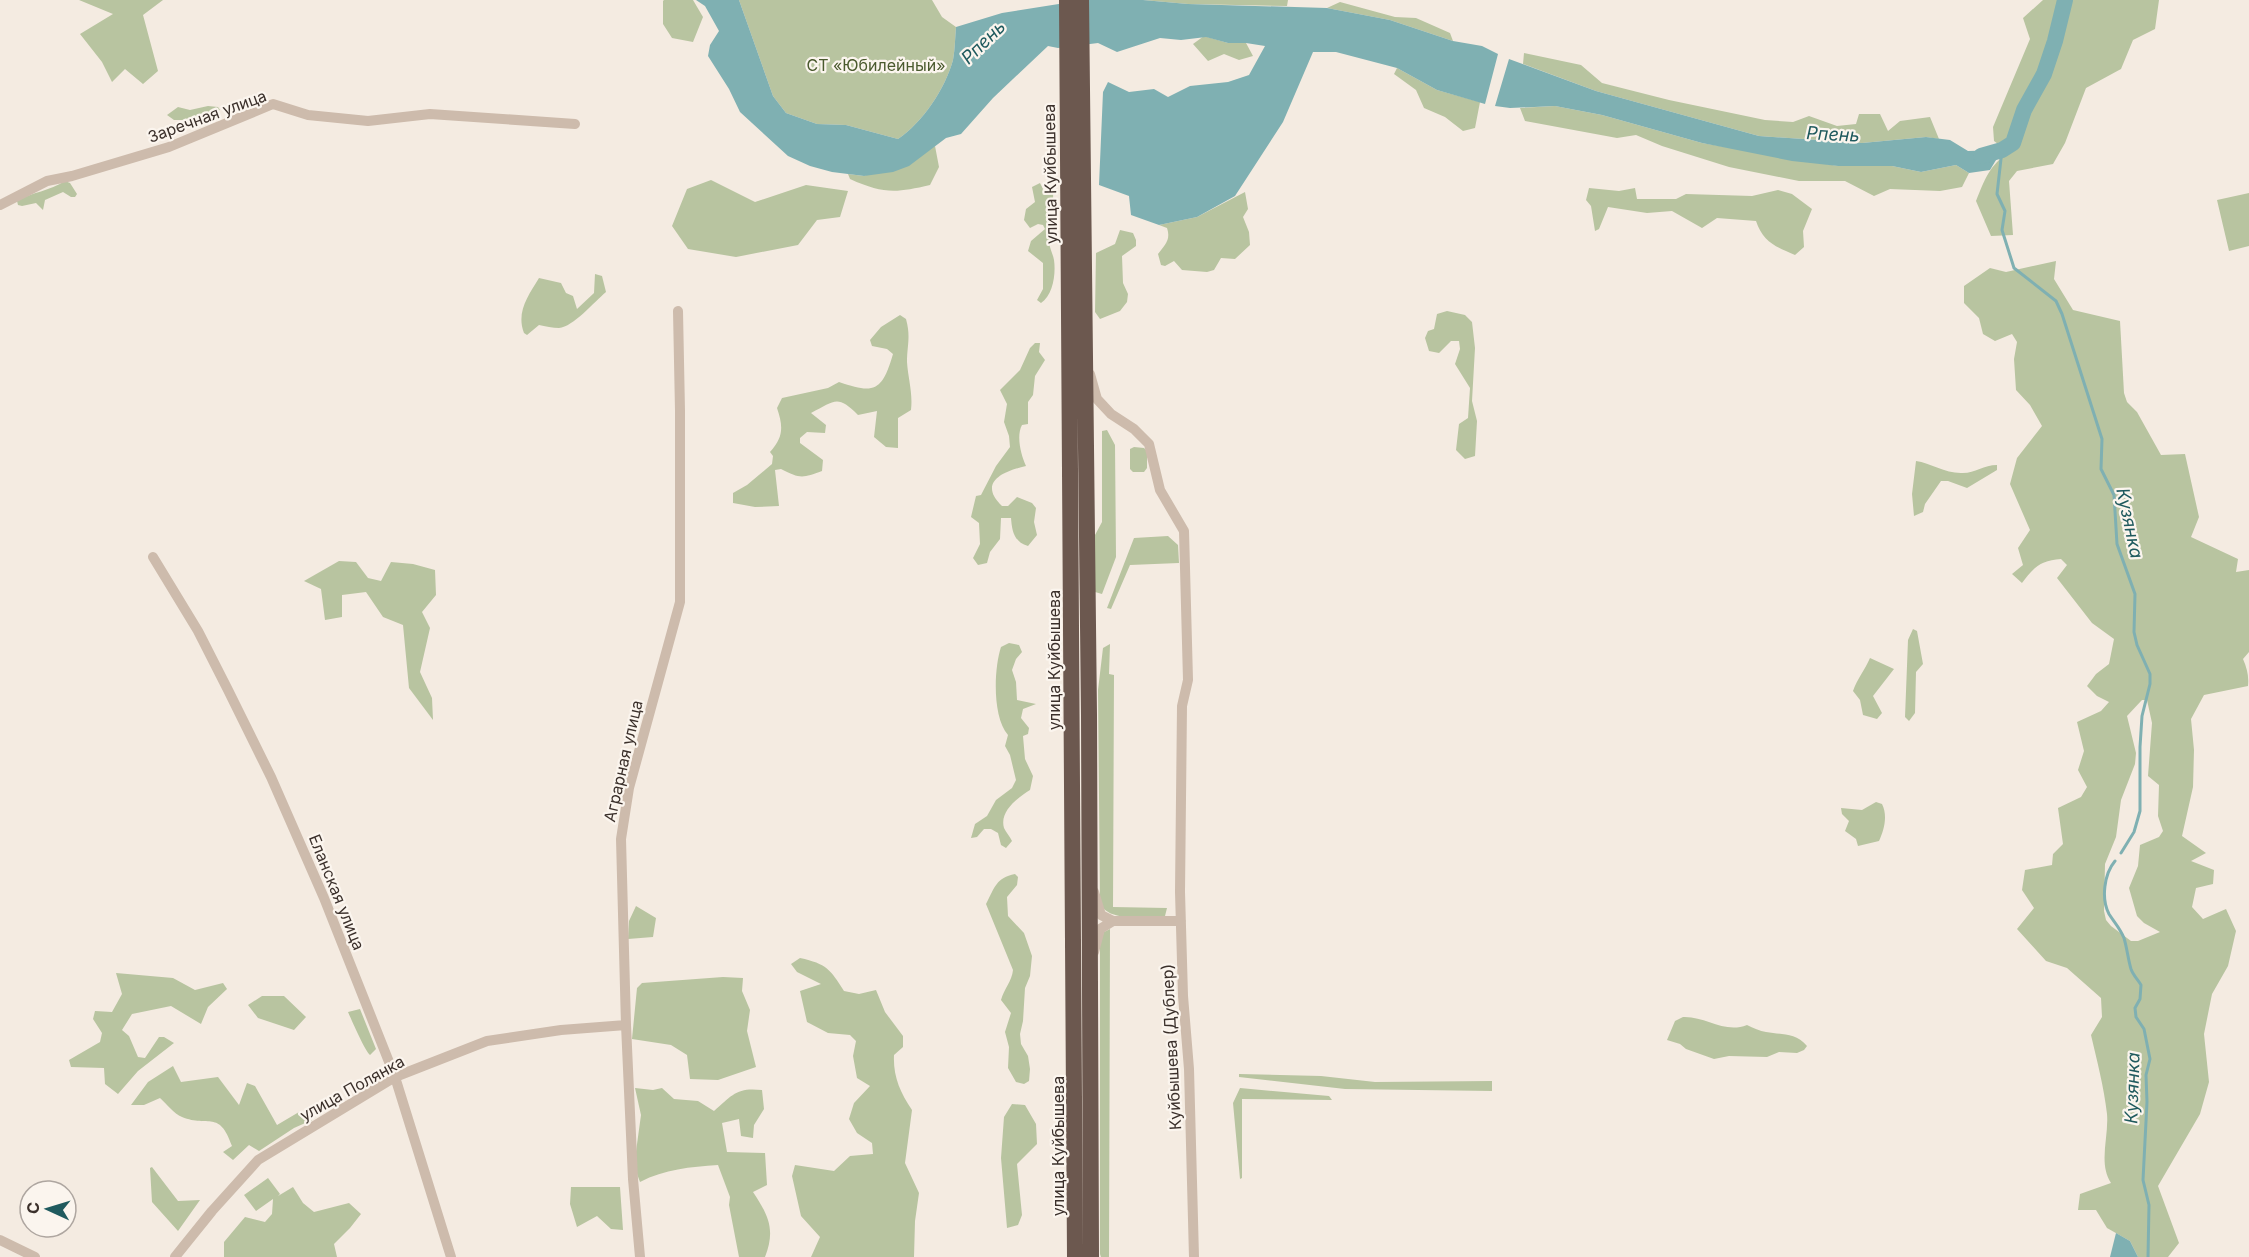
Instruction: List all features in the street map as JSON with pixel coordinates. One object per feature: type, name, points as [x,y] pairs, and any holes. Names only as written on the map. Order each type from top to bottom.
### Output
[{"type":"highway","points":[[1067,0],[1074,62]]},
{"type":"highway","points":[[1074,62],[1081,0]]},
{"type":"highway","name":"улица Куйбышева","points":[[1074,62],[1085,334],[1091,1257]]},
{"type":"highway","name":"улица Куйбышева","points":[[1074,62],[1075,1257]]},
{"type":"street","name":"Заречная улица","points":[[0,205],[47,181],[72,176],[169,147],[273,104],[308,115],[368,121],[430,114],[575,124]]},
{"type":"street","name":"Аграрная улица","points":[[640,1257],[633,1179],[621,839],[629,788],[680,602],[678,311]]},
{"type":"street","name":"Куйбышева (Дублер)","points":[[1085,334],[1090,378],[1097,399],[1116,418],[1134,429],[1149,444],[1160,490],[1184,531],[1188,680],[1182,706],[1181,921],[1183,996],[1190,1069],[1194,1257]]},
{"type":"street","name":"Еланская улица","points":[[153,557],[198,631],[271,777],[324,898],[395,1077],[451,1257]]},
{"type":"street","points":[[1088,854],[1093,888],[1101,915],[1113,921],[1181,921]]},
{"type":"street","points":[[1089,981],[1100,929],[1113,921]]},
{"type":"street","name":"улица Полянка","points":[[175,1257],[258,1160],[395,1077],[487,1041],[561,1030],[626,1024]]},
{"type":"street","points":[[0,1240],[35,1257]]},
{"type":"green space","points":[[79,0],[163,0],[143,15],[158,71],[143,84],[125,69],[112,82],[102,62],[80,34],[113,14]]},
{"type":"green space","points":[[664,0],[693,0],[703,17],[693,42],[672,38],[663,24]]},
{"type":"green space","name":"СТ «Юбилейный»","points":[[739,0],[932,0],[942,17],[956,27],[953,60],[945,82],[932,104],[916,124],[898,139],[846,125],[817,124],[786,113],[773,96]]},
{"type":"green space","points":[[1143,0],[1288,0],[1287,6],[1188,4]]},
{"type":"green space","points":[[2043,0],[2159,0],[2155,29],[2133,40],[2121,69],[2086,88],[2065,143],[2053,164],[2017,171],[2009,181],[2013,235],[1991,236],[1976,201],[1992,168],[2009,152],[1994,141],[1993,127],[2030,39],[2023,18]]},
{"type":"green space","points":[[1340,2],[1395,17],[1416,18],[1450,33],[1453,41],[1390,20],[1327,8]]},
{"type":"green space","points":[[1204,36],[1228,43],[1246,43],[1253,56],[1239,60],[1224,54],[1208,61],[1193,44]]},
{"type":"green space","points":[[1524,53],[1581,65],[1602,83],[1765,120],[1793,122],[1809,116],[1837,126],[1856,124],[1859,114],[1880,114],[1888,131],[1900,121],[1930,117],[1939,139],[1926,137],[1862,143],[1759,136],[1596,91],[1523,64]]},
{"type":"green space","points":[[1397,68],[1437,90],[1480,102],[1475,128],[1463,131],[1445,117],[1424,108],[1416,90],[1394,74]]},
{"type":"green space","points":[[208,106],[218,107],[220,110],[187,120],[174,120],[167,115],[178,107],[190,110]]},
{"type":"green space","points":[[1555,106],[1602,115],[1702,143],[1838,166],[1892,166],[1921,172],[1956,165],[1969,173],[1962,187],[1940,191],[1890,189],[1874,196],[1845,181],[1799,181],[1729,167],[1662,146],[1636,135],[1617,138],[1525,121],[1520,108]]},
{"type":"green space","points":[[935,146],[939,167],[930,185],[908,190],[881,190],[850,179],[848,174],[864,176]]},
{"type":"green space","points":[[711,180],[755,202],[806,185],[848,191],[840,217],[817,220],[798,245],[736,257],[688,249],[672,226],[687,189]]},
{"type":"green space","points":[[65,181],[70,183],[77,194],[75,197],[63,192],[45,200],[43,210],[36,203],[18,205],[17,201]]},
{"type":"green space","points":[[1040,183],[1045,193],[1048,189],[1053,193],[1049,241],[1055,266],[1051,290],[1041,303],[1037,300],[1043,289],[1043,263],[1028,251],[1031,241],[1045,229],[1043,225],[1038,224],[1030,228],[1024,220],[1026,209],[1035,202],[1032,187]]},
{"type":"green space","points":[[1589,188],[1619,191],[1635,188],[1637,199],[1676,199],[1686,194],[1752,196],[1778,190],[1792,194],[1812,209],[1803,231],[1804,247],[1795,255],[1766,239],[1756,221],[1717,218],[1702,228],[1672,211],[1647,213],[1608,207],[1599,229],[1595,231],[1591,206],[1586,200]]},
{"type":"green space","points":[[1245,192],[1248,209],[1243,217],[1249,232],[1250,245],[1235,259],[1221,258],[1214,270],[1207,272],[1182,270],[1174,261],[1165,266],[1161,265],[1158,254],[1167,242],[1168,236],[1167,228],[1159,225],[1197,217]]},
{"type":"green space","points":[[2249,193],[2249,246],[2229,251],[2217,200]]},
{"type":"green space","points":[[1120,230],[1133,233],[1136,240],[1136,246],[1122,256],[1123,283],[1128,294],[1127,302],[1120,311],[1100,319],[1095,312],[1096,253],[1115,244]]},
{"type":"green space","points":[[2056,261],[2054,279],[2073,310],[2120,321],[2124,393],[2127,402],[2137,412],[2161,455],[2185,454],[2199,517],[2191,537],[2238,559],[2236,572],[2249,570],[2249,652],[2243,659],[2248,686],[2204,695],[2191,719],[2194,750],[2193,787],[2182,836],[2206,853],[2191,861],[2214,870],[2213,884],[2196,888],[2192,907],[2203,919],[2226,909],[2236,931],[2228,966],[2212,994],[2204,1034],[2209,1082],[2200,1114],[2158,1186],[2179,1243],[2168,1257],[2138,1257],[2130,1241],[2107,1228],[2096,1210],[2078,1210],[2080,1194],[2111,1183],[2105,1167],[2106,1104],[2091,1035],[2102,1017],[2101,998],[2067,968],[2046,961],[2017,929],[2034,908],[2022,890],[2025,870],[2052,865],[2053,854],[2063,844],[2058,808],[2081,797],[2087,787],[2078,770],[2084,751],[2077,722],[2101,711],[2109,702],[2097,696],[2087,686],[2096,674],[2109,664],[2114,639],[2092,623],[2057,578],[2067,565],[2061,559],[2048,561],[2038,566],[2022,583],[2012,574],[2023,565],[2018,548],[2030,530],[2010,484],[2017,458],[2042,426],[2030,405],[2016,390],[2014,359],[2017,342],[2012,334],[1995,341],[1983,334],[1979,318],[1964,303],[1964,286],[1990,268],[2006,272]],"holes":[[[2142,700],[2147,700],[2152,723],[2148,776],[2159,785],[2158,816],[2163,831],[2159,837],[2140,845],[2138,866],[2129,888],[2137,916],[2160,932],[2138,941],[2131,941],[2106,920],[2104,911],[2105,864],[2116,837],[2121,800],[2135,764],[2136,753],[2127,716]]]},
{"type":"green space","points":[[595,274],[602,276],[606,292],[577,319],[565,327],[539,325],[527,335],[524,333],[522,311],[539,278],[561,283],[566,293],[573,296],[577,309],[594,293]]},
{"type":"green space","points":[[1447,311],[1465,315],[1472,322],[1475,348],[1472,401],[1477,421],[1475,456],[1465,459],[1456,450],[1459,424],[1468,418],[1470,388],[1455,364],[1460,349],[1459,341],[1451,341],[1439,353],[1429,351],[1425,338],[1428,331],[1434,329],[1437,314]]},
{"type":"green space","points":[[900,315],[906,319],[908,331],[907,362],[911,410],[898,418],[898,448],[886,447],[874,437],[877,411],[858,415],[845,404],[831,403],[811,413],[826,425],[825,433],[807,432],[800,438],[800,443],[823,460],[822,471],[802,476],[793,475],[781,469],[775,470],[779,506],[755,507],[733,503],[733,493],[747,485],[772,464],[773,456],[770,452],[778,441],[781,431],[777,408],[782,398],[828,388],[839,382],[861,388],[875,387],[885,376],[893,354],[887,349],[872,346],[870,340],[881,327]]},
{"type":"green space","points":[[1035,343],[1040,343],[1039,352],[1045,360],[1035,376],[1033,395],[1028,402],[1028,424],[1022,425],[1019,434],[1026,466],[1009,471],[996,479],[992,490],[1002,506],[1008,506],[1017,497],[1032,503],[1036,508],[1034,522],[1037,535],[1028,546],[1023,544],[1015,535],[1011,518],[1001,518],[1000,539],[990,552],[987,563],[978,565],[973,558],[980,544],[979,523],[971,517],[976,496],[981,495],[996,466],[1010,447],[1004,422],[1007,404],[1000,390],[1020,370],[1030,348]]},
{"type":"green space","points":[[1107,430],[1115,445],[1116,557],[1102,594],[1095,592],[1095,535],[1102,522],[1102,431]]},
{"type":"green space","points":[[1144,448],[1147,451],[1147,468],[1144,472],[1133,472],[1130,469],[1130,449]]},
{"type":"green space","points":[[1916,461],[1957,473],[1967,473],[1997,465],[1997,470],[1967,488],[1948,481],[1941,481],[1925,504],[1923,512],[1914,516],[1912,494]]},
{"type":"green space","points":[[1168,536],[1178,545],[1179,563],[1130,565],[1111,609],[1107,608],[1134,538]]},
{"type":"green space","points":[[339,561],[356,562],[368,578],[381,581],[391,562],[413,564],[435,570],[436,595],[422,612],[430,628],[420,672],[432,698],[433,720],[409,688],[403,625],[383,617],[366,592],[342,595],[342,617],[325,620],[321,589],[304,581]]},
{"type":"green space","points":[[1913,629],[1917,631],[1923,664],[1916,672],[1915,713],[1909,721],[1905,717],[1908,640]]},
{"type":"green space","points":[[1009,643],[1019,645],[1022,652],[1016,659],[1012,670],[1016,682],[1017,700],[1036,704],[1023,709],[1021,718],[1029,728],[1028,734],[1023,736],[1025,759],[1033,776],[1030,790],[1011,805],[1004,816],[1004,828],[1012,841],[1006,848],[1001,845],[998,833],[991,829],[984,829],[977,837],[971,838],[975,824],[987,816],[996,800],[1012,788],[1016,780],[1010,755],[1005,746],[1008,735],[999,717],[996,692],[1001,647]]},
{"type":"green space","points":[[1110,644],[1109,674],[1114,675],[1113,907],[1167,908],[1165,916],[1118,916],[1104,909],[1100,902],[1098,690],[1103,648]]},
{"type":"green space","points":[[1870,658],[1894,669],[1873,696],[1882,713],[1877,719],[1863,715],[1860,700],[1853,691]]},
{"type":"green space","points":[[1876,802],[1882,804],[1885,813],[1881,837],[1879,841],[1858,846],[1856,839],[1845,831],[1849,821],[1842,814],[1841,808],[1862,810]]},
{"type":"green space","points":[[1015,874],[1018,877],[1017,885],[1007,897],[1008,916],[1024,933],[1032,956],[1030,976],[1025,988],[1020,1034],[1030,1069],[1029,1081],[1024,1084],[1016,1082],[1008,1068],[1009,1047],[1005,1032],[1011,1013],[1001,1000],[1013,970],[986,904],[1000,881]]},
{"type":"green space","points":[[636,906],[656,918],[653,937],[628,939],[629,921]]},
{"type":"green space","points":[[1110,929],[1109,1257],[1101,1257],[1100,943],[1104,932]]},
{"type":"green space","points":[[800,958],[827,968],[844,991],[859,994],[876,990],[885,1012],[903,1036],[903,1047],[894,1055],[894,1063],[898,1084],[912,1110],[905,1163],[919,1193],[915,1221],[914,1257],[811,1257],[820,1237],[801,1216],[792,1176],[795,1165],[834,1171],[850,1156],[873,1154],[872,1143],[857,1133],[849,1119],[854,1103],[870,1086],[857,1078],[853,1056],[856,1041],[850,1035],[828,1033],[807,1022],[800,991],[821,984],[797,972],[791,964]]},
{"type":"green space","points":[[116,973],[173,978],[195,990],[223,983],[227,989],[208,1007],[201,1024],[171,1006],[132,1014],[122,1030],[129,1036],[138,1057],[145,1058],[159,1037],[164,1037],[174,1043],[138,1071],[118,1094],[105,1084],[104,1068],[71,1067],[69,1060],[100,1042],[102,1033],[93,1019],[95,1011],[112,1012],[122,994]]},
{"type":"green space","points":[[723,977],[743,978],[742,991],[750,1010],[747,1031],[756,1067],[718,1080],[690,1079],[687,1055],[671,1045],[632,1039],[637,988],[642,983]]},
{"type":"green space","points":[[262,996],[284,996],[306,1017],[294,1030],[258,1018],[248,1005]]},
{"type":"green space","points":[[360,1009],[376,1049],[370,1055],[348,1012]]},
{"type":"green space","points":[[1683,1017],[1731,1027],[1747,1025],[1764,1032],[1793,1036],[1807,1046],[1797,1053],[1779,1052],[1767,1057],[1729,1056],[1714,1059],[1667,1040],[1675,1021]]},
{"type":"green space","points":[[173,1066],[181,1082],[218,1077],[239,1105],[247,1083],[255,1086],[277,1125],[299,1112],[312,1120],[294,1128],[259,1151],[249,1145],[233,1160],[223,1152],[232,1146],[218,1123],[191,1120],[179,1116],[160,1098],[144,1105],[131,1105],[148,1082]]},
{"type":"green space","points":[[1239,1074],[1321,1076],[1375,1082],[1492,1081],[1492,1091],[1345,1089],[1239,1077]]},
{"type":"green space","points":[[635,1088],[653,1090],[662,1088],[674,1099],[698,1101],[714,1111],[735,1093],[753,1089],[762,1090],[764,1109],[754,1125],[753,1138],[741,1136],[739,1119],[722,1123],[727,1152],[765,1153],[767,1185],[753,1192],[769,1223],[770,1238],[765,1257],[739,1257],[729,1205],[730,1197],[718,1165],[668,1171],[640,1182],[634,1166],[641,1115]]},
{"type":"green space","points":[[1240,1088],[1329,1096],[1332,1100],[1242,1099],[1242,1178],[1240,1179],[1233,1103]]},
{"type":"green space","points":[[1012,1104],[1025,1105],[1036,1124],[1037,1144],[1017,1164],[1022,1215],[1018,1225],[1007,1228],[1001,1158],[1004,1117]]},
{"type":"green space","points":[[152,1167],[178,1201],[200,1200],[178,1231],[152,1202],[150,1168]]},
{"type":"green space","points":[[268,1178],[280,1194],[278,1196],[293,1187],[303,1203],[314,1212],[349,1203],[361,1214],[334,1244],[337,1257],[224,1257],[224,1242],[245,1217],[265,1222],[272,1214],[273,1199],[256,1211],[244,1195]]},
{"type":"green space","points":[[571,1187],[620,1187],[623,1230],[611,1229],[597,1216],[577,1227],[570,1204]]},
{"type":"water","points":[[696,0],[739,0],[773,96],[786,113],[817,124],[846,125],[898,139],[916,124],[932,104],[945,82],[953,60],[956,27],[1002,13],[1084,0],[1143,0],[1188,4],[1327,8],[1390,20],[1453,41],[1482,46],[1498,54],[1485,104],[1437,90],[1397,68],[1336,52],[1313,52],[1283,122],[1235,196],[1197,217],[1159,225],[1131,215],[1129,196],[1099,185],[1103,92],[1108,82],[1129,92],[1154,89],[1168,97],[1190,86],[1228,82],[1249,75],[1265,46],[1228,43],[1206,37],[1181,40],[1160,38],[1117,52],[1098,43],[1058,48],[1048,46],[993,98],[961,134],[946,138],[909,166],[893,172],[864,176],[832,172],[810,166],[788,156],[740,112],[729,89],[708,56],[710,45],[719,31],[705,6]]},
{"type":"water","points":[[1509,59],[1596,91],[1759,136],[1862,143],[1926,137],[1950,140],[1968,151],[2002,150],[1990,170],[1969,173],[1956,165],[1921,172],[1892,166],[1838,166],[1792,161],[1702,143],[1602,115],[1555,106],[1510,108],[1495,106]]},
{"type":"water","points":[[2116,1233],[2130,1241],[2138,1257],[2110,1257]]},
{"type":"waterway","name":"Рпень","points":[[1981,156],[2002,150],[2013,143],[2024,110],[2044,74],[2065,0]]},
{"type":"waterway","name":"Кузянка","points":[[2002,150],[1997,194],[2005,211],[2002,230],[2014,268],[2056,301],[2062,314],[2102,439],[2101,469],[2114,495],[2117,544],[2135,594],[2134,632],[2137,645],[2150,674],[2150,684],[2142,716],[2140,811],[2134,832],[2121,853]]},
{"type":"waterway","name":"Кузянка","points":[[2115,861],[2106,880],[2105,901],[2109,914],[2124,938],[2132,971],[2141,985],[2140,999],[2135,1008],[2136,1017],[2144,1029],[2150,1059],[2146,1075],[2143,1180],[2149,1205],[2148,1257]]}]
